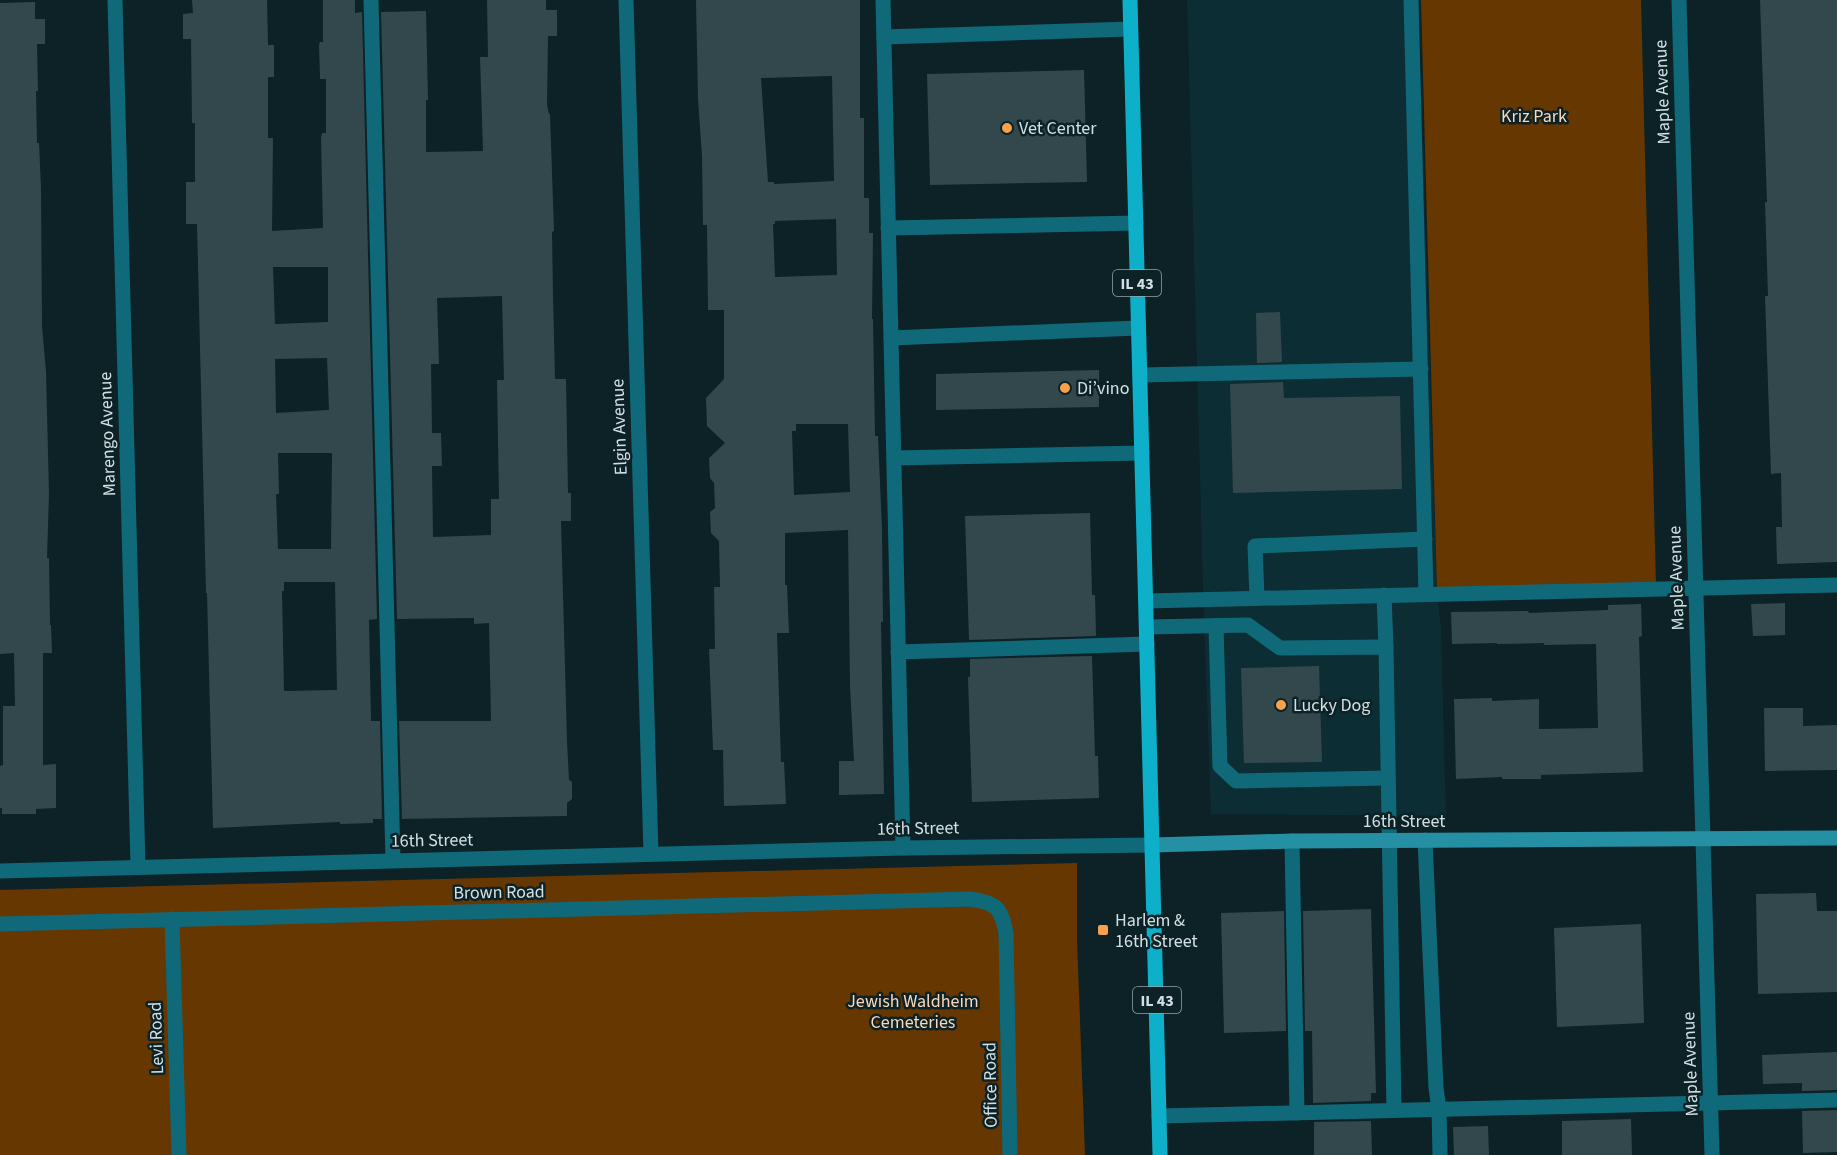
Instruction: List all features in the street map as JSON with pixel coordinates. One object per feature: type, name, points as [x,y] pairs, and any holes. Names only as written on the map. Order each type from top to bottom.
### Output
[{"type":"main road","name":"IL 43","points":[[1130,0],[1160,1155]]},
{"type":"street","name":"Marengo Avenue","points":[[115,0],[138,866]]},
{"type":"street","points":[[371,0],[393,860]]},
{"type":"street","name":"Elgin Avenue","points":[[626,0],[651,854]]},
{"type":"street","points":[[883,0],[903,848]]},
{"type":"street","points":[[1411,0],[1426,594]]},
{"type":"street","name":"Maple Avenue","points":[[1679,0],[1712,1155]]},
{"type":"street","points":[[884,37],[1130,29]]},
{"type":"street","points":[[888,228],[1136,223]]},
{"type":"street","points":[[891,338],[1138,328]]},
{"type":"street","points":[[1140,375],[1420,369]]},
{"type":"street","points":[[894,458],[1142,453]]},
{"type":"street","points":[[1257,598],[1255,546],[1425,539]]},
{"type":"street","points":[[1146,600],[1837,585]]},
{"type":"street","points":[[1384,595],[1394,1110]]},
{"type":"street","points":[[1147,627],[1248,625],[1280,648],[1386,646]]},
{"type":"street","points":[[1216,626],[1220,766],[1236,781],[1388,778]]},
{"type":"street","points":[[898,652],[1147,644]]},
{"type":"street","name":"16th Street","points":[[0,871],[903,848],[1292,841],[1837,838]]},
{"type":"street","points":[[1425,840],[1440,1155]]},
{"type":"street","points":[[1292,841],[1297,1113]]},
{"type":"street","name":"Brown Road","points":[[0,924],[971,899],[987,902],[998,908]]},
{"type":"street","name":"Office Road","points":[[998,908],[1006,933],[1010,1155]]},
{"type":"street","name":"Levi Road","points":[[172,920],[179,1155]]},
{"type":"street","points":[[1159,1116],[1837,1100]]},
{"type":"shaded area","points":[[1187,0],[1418,0],[1446,816],[1211,814]]},
{"type":"green space","name":"Kriz Park","points":[[1421,0],[1641,0],[1656,586],[1437,592]]},
{"type":"green space","name":"Jewish Waldheim Cemeteries","points":[[1077,863],[1077,939],[1085,1155],[0,1155],[0,890]]},
{"type":"building","points":[[192,0],[267,0],[268,45],[274,45],[274,77],[268,77],[268,138],[273,138],[272,231],[323,228],[321,138],[322,133],[326,133],[326,79],[320,79],[319,45],[323,42],[323,0],[355,0],[355,13],[362,12],[377,619],[369,620],[371,721],[380,721],[382,819],[373,819],[373,823],[340,824],[340,822],[213,828],[197,224],[186,224],[186,182],[195,182],[195,123],[192,123],[191,39],[183,39],[183,14],[193,13]],"holes":[[[273,267],[328,267],[328,322],[275,324]],[[327,358],[329,410],[276,413],[275,359]],[[278,453],[332,453],[331,549],[278,549],[276,494],[279,494]],[[284,582],[335,582],[337,690],[284,691],[282,591],[284,591]]]},
{"type":"building","points":[[487,0],[546,0],[546,10],[557,10],[557,36],[548,36],[547,105],[550,114],[554,231],[552,232],[555,379],[566,379],[568,493],[571,493],[571,521],[561,521],[567,741],[572,799],[567,803],[567,816],[402,819],[399,721],[491,721],[489,623],[474,624],[474,618],[397,619],[381,12],[426,11],[428,100],[426,100],[426,152],[483,151],[480,57],[488,57]],"holes":[[[502,296],[504,380],[497,380],[499,499],[491,499],[491,535],[433,537],[432,466],[442,466],[441,433],[432,433],[431,364],[439,364],[437,298]]]},
{"type":"building","points":[[696,0],[860,0],[860,118],[864,118],[864,198],[869,198],[869,233],[873,233],[872,319],[875,436],[878,436],[882,529],[884,794],[839,795],[839,761],[854,761],[850,686],[848,530],[785,533],[785,585],[787,585],[789,633],[777,633],[781,762],[784,762],[786,804],[724,806],[723,750],[713,750],[709,649],[715,649],[714,587],[720,587],[719,541],[711,533],[710,512],[715,508],[714,483],[710,478],[709,458],[725,443],[707,426],[706,398],[724,379],[724,310],[708,310],[707,225],[703,225]],"holes":[[[832,76],[834,181],[774,184],[774,182],[768,182],[761,78]],[[836,219],[837,275],[775,277],[773,224],[775,221]],[[796,424],[848,424],[850,492],[794,495],[792,431],[796,431]]]},
{"type":"building","points":[[1760,0],[1837,0],[1837,562],[1777,564],[1776,527],[1782,527],[1781,473],[1771,474],[1765,296],[1768,296],[1765,202],[1767,202]]},
{"type":"building","points":[[35,2],[35,19],[45,19],[45,44],[37,44],[38,91],[36,91],[41,188],[42,326],[46,372],[49,494],[47,558],[49,558],[52,653],[43,653],[43,765],[56,764],[56,808],[36,809],[36,814],[2,814],[0,766],[3,765],[3,706],[15,706],[14,653],[0,654],[0,3]]},
{"type":"building","name":"Vet Center","points":[[1084,70],[1087,182],[930,185],[927,74]]},
{"type":"building","points":[[1280,312],[1282,362],[1257,363],[1256,313]]},
{"type":"building","points":[[1099,370],[1099,407],[936,410],[936,374]]},
{"type":"building","points":[[1283,382],[1284,398],[1400,396],[1402,489],[1233,493],[1230,384]]},
{"type":"building","points":[[1090,513],[1092,595],[1095,595],[1096,636],[969,640],[965,516]]},
{"type":"building","points":[[1785,603],[1785,635],[1753,636],[1751,604]]},
{"type":"building","points":[[1641,604],[1642,636],[1639,637],[1643,772],[1541,775],[1541,779],[1502,779],[1502,777],[1456,779],[1454,699],[1492,698],[1492,701],[1539,699],[1539,729],[1598,728],[1596,644],[1452,644],[1451,612],[1528,611],[1529,613],[1608,610],[1608,605]]},
{"type":"building","points":[[1092,656],[1095,756],[1098,756],[1099,798],[972,802],[968,677],[970,677],[970,659]]},
{"type":"building","name":"Lucky Dog","points":[[1319,666],[1322,762],[1244,763],[1241,668]]},
{"type":"building","points":[[1764,708],[1803,708],[1803,726],[1837,725],[1837,770],[1765,771]]},
{"type":"building","points":[[1816,893],[1817,911],[1837,911],[1837,992],[1758,994],[1756,894]]},
{"type":"building","points":[[1371,909],[1376,1093],[1371,1093],[1371,1101],[1313,1103],[1312,1031],[1305,1031],[1303,911]]},
{"type":"building","points":[[1284,911],[1286,1031],[1224,1033],[1221,913]]},
{"type":"building","points":[[1641,924],[1644,1023],[1557,1027],[1554,928]]},
{"type":"building","points":[[1837,1052],[1837,1090],[1802,1091],[1802,1083],[1763,1084],[1762,1055]]},
{"type":"building","points":[[1837,1110],[1837,1152],[1803,1153],[1802,1111]]},
{"type":"building","points":[[1631,1119],[1632,1155],[1562,1155],[1562,1121]]},
{"type":"building","points":[[1371,1121],[1372,1155],[1314,1155],[1314,1122]]},
{"type":"building","points":[[1488,1126],[1489,1155],[1454,1155],[1453,1127]]},
{"type":"place","name":"Vet Center","points":[[1007,128]]},
{"type":"place","name":"Di’vino","points":[[1065,388]]},
{"type":"place","name":"Lucky Dog","points":[[1281,705]]},
{"type":"place","name":"Harlem & 16th Street","points":[[1103,930]]}]
